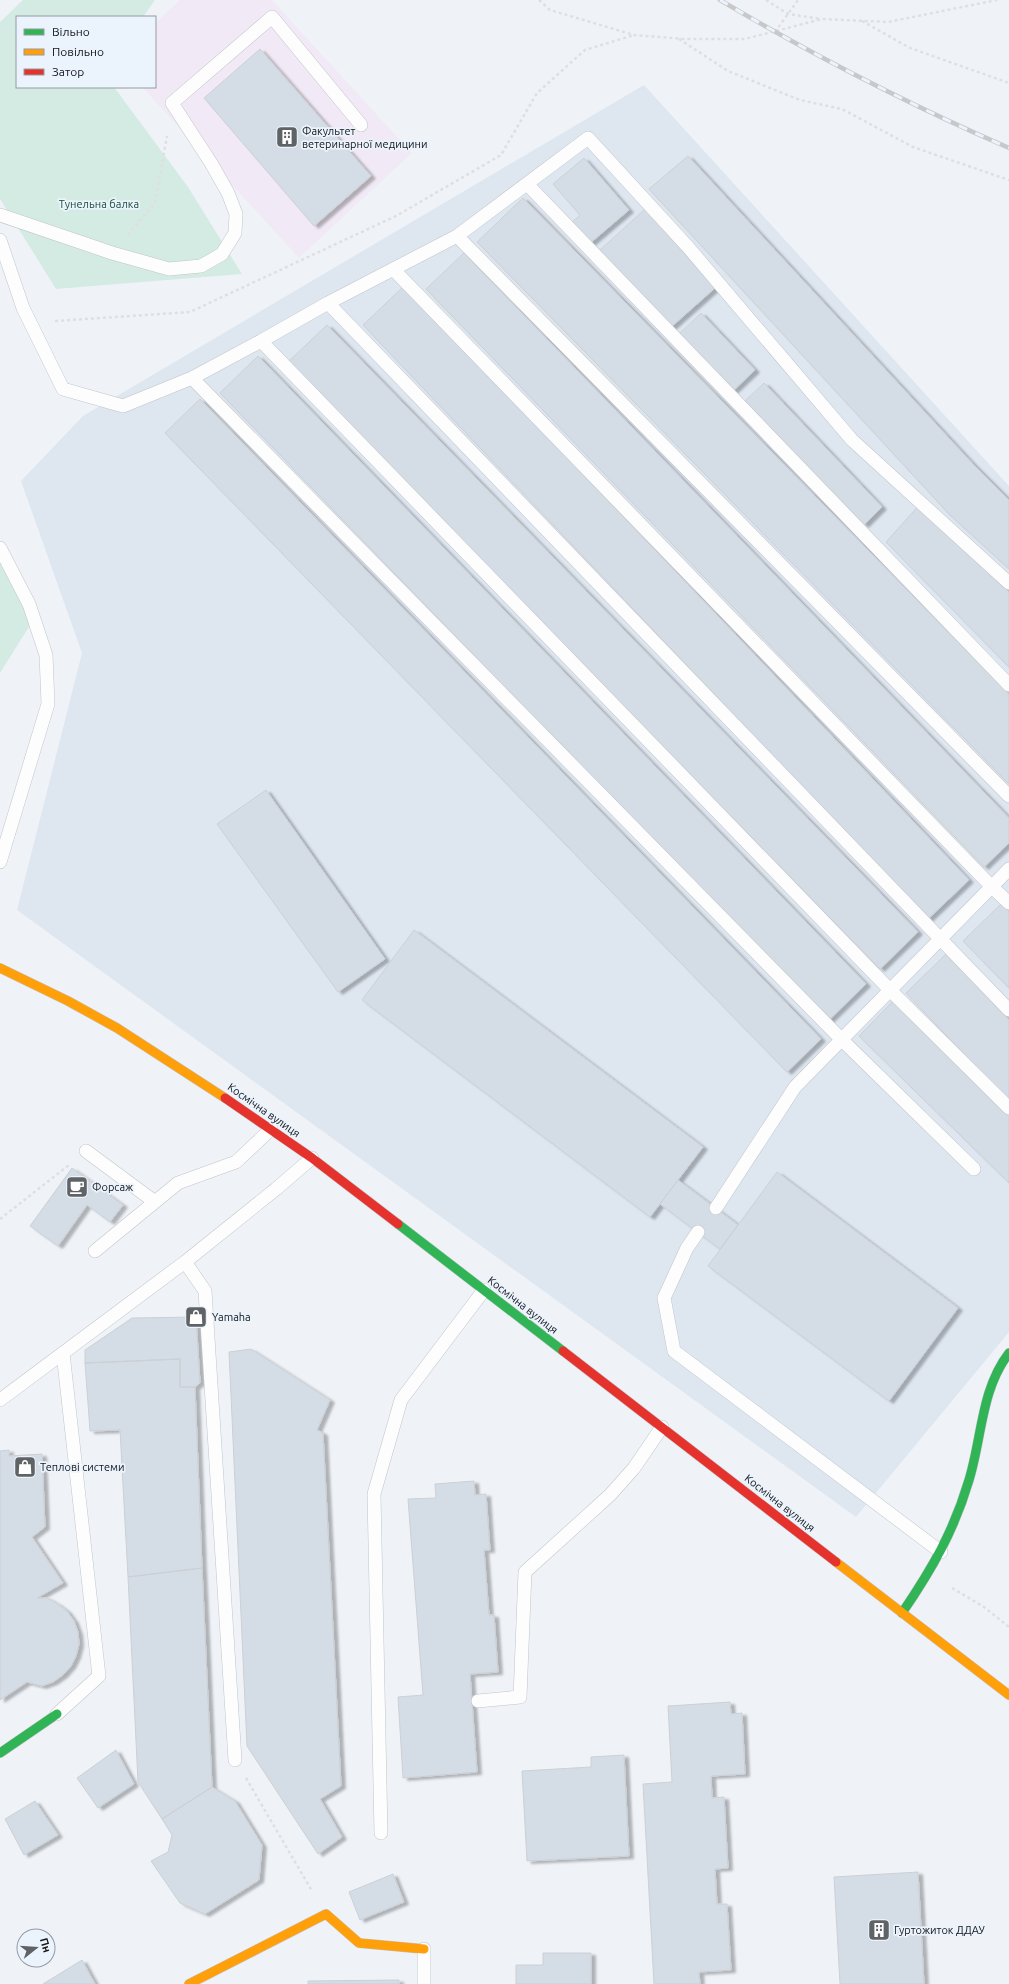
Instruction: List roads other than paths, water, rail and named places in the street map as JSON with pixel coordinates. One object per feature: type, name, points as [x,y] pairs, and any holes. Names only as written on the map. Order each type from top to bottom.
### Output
[{"type":"main road","name":"Космічна вулиця","points":[[0,968],[68,1001],[117,1028],[189,1073],[312,1158],[1009,1694]]},
{"type":"main road","points":[[902,1613],[928,1574],[948,1537],[972,1473],[992,1386],[1004,1358],[1009,1353]]},
{"type":"main road","points":[[0,1753],[58,1714]]},
{"type":"main road","points":[[189,1984],[326,1914],[359,1943],[424,1949]]},
{"type":"lane","points":[[0,215],[112,253],[169,269],[201,266],[222,254],[235,233],[236,214],[228,194],[211,163],[172,103],[272,17],[361,125]]},
{"type":"lane","points":[[0,240],[23,308],[63,389],[124,406],[192,378],[328,303],[457,236],[588,138],[688,247],[852,440],[1009,583]]},
{"type":"lane","points":[[527,184],[1009,685]]},
{"type":"lane","points":[[457,236],[1009,796]]},
{"type":"lane","points":[[393,269],[992,887],[1009,902]]},
{"type":"lane","points":[[328,303],[1009,1010]]},
{"type":"lane","points":[[261,341],[890,990],[1009,1108]]},
{"type":"lane","points":[[192,378],[842,1040],[974,1169]]},
{"type":"lane","points":[[0,548],[29,604],[46,655],[48,704],[0,862]]},
{"type":"lane","points":[[716,1208],[795,1087],[1009,869]]},
{"type":"lane","points":[[95,1251],[178,1183],[236,1162],[271,1129]]},
{"type":"lane","points":[[86,1151],[155,1202]]},
{"type":"lane","points":[[0,1400],[185,1262],[312,1158]]},
{"type":"lane","points":[[698,1232],[687,1248],[664,1298],[674,1351],[941,1552]]},
{"type":"lane","points":[[185,1262],[205,1292],[235,1760]]},
{"type":"lane","points":[[381,1833],[374,1494],[402,1400],[484,1290]]},
{"type":"lane","points":[[58,1714],[99,1676],[63,1353]]},
{"type":"lane","points":[[478,1701],[520,1697],[526,1572],[610,1495],[634,1468],[662,1427]]},
{"type":"lane","points":[[424,1949],[424,1984]]},
{"type":"railway","points":[[720,0],[826,60],[899,97],[1009,148]]},
{"type":"place","name":"Факультет ветеринарної медицини","points":[[287,137]]},
{"type":"place","name":"Форсаж","points":[[77,1187]]},
{"type":"place","name":"Yamaha","points":[[196,1317]]},
{"type":"place","name":"Теплові системи","points":[[25,1467]]},
{"type":"place","name":"Гуртожиток ДДАУ","points":[[879,1930]]},
{"type":"park label","name":"Тунельна балка","points":[[99,204]]}]
